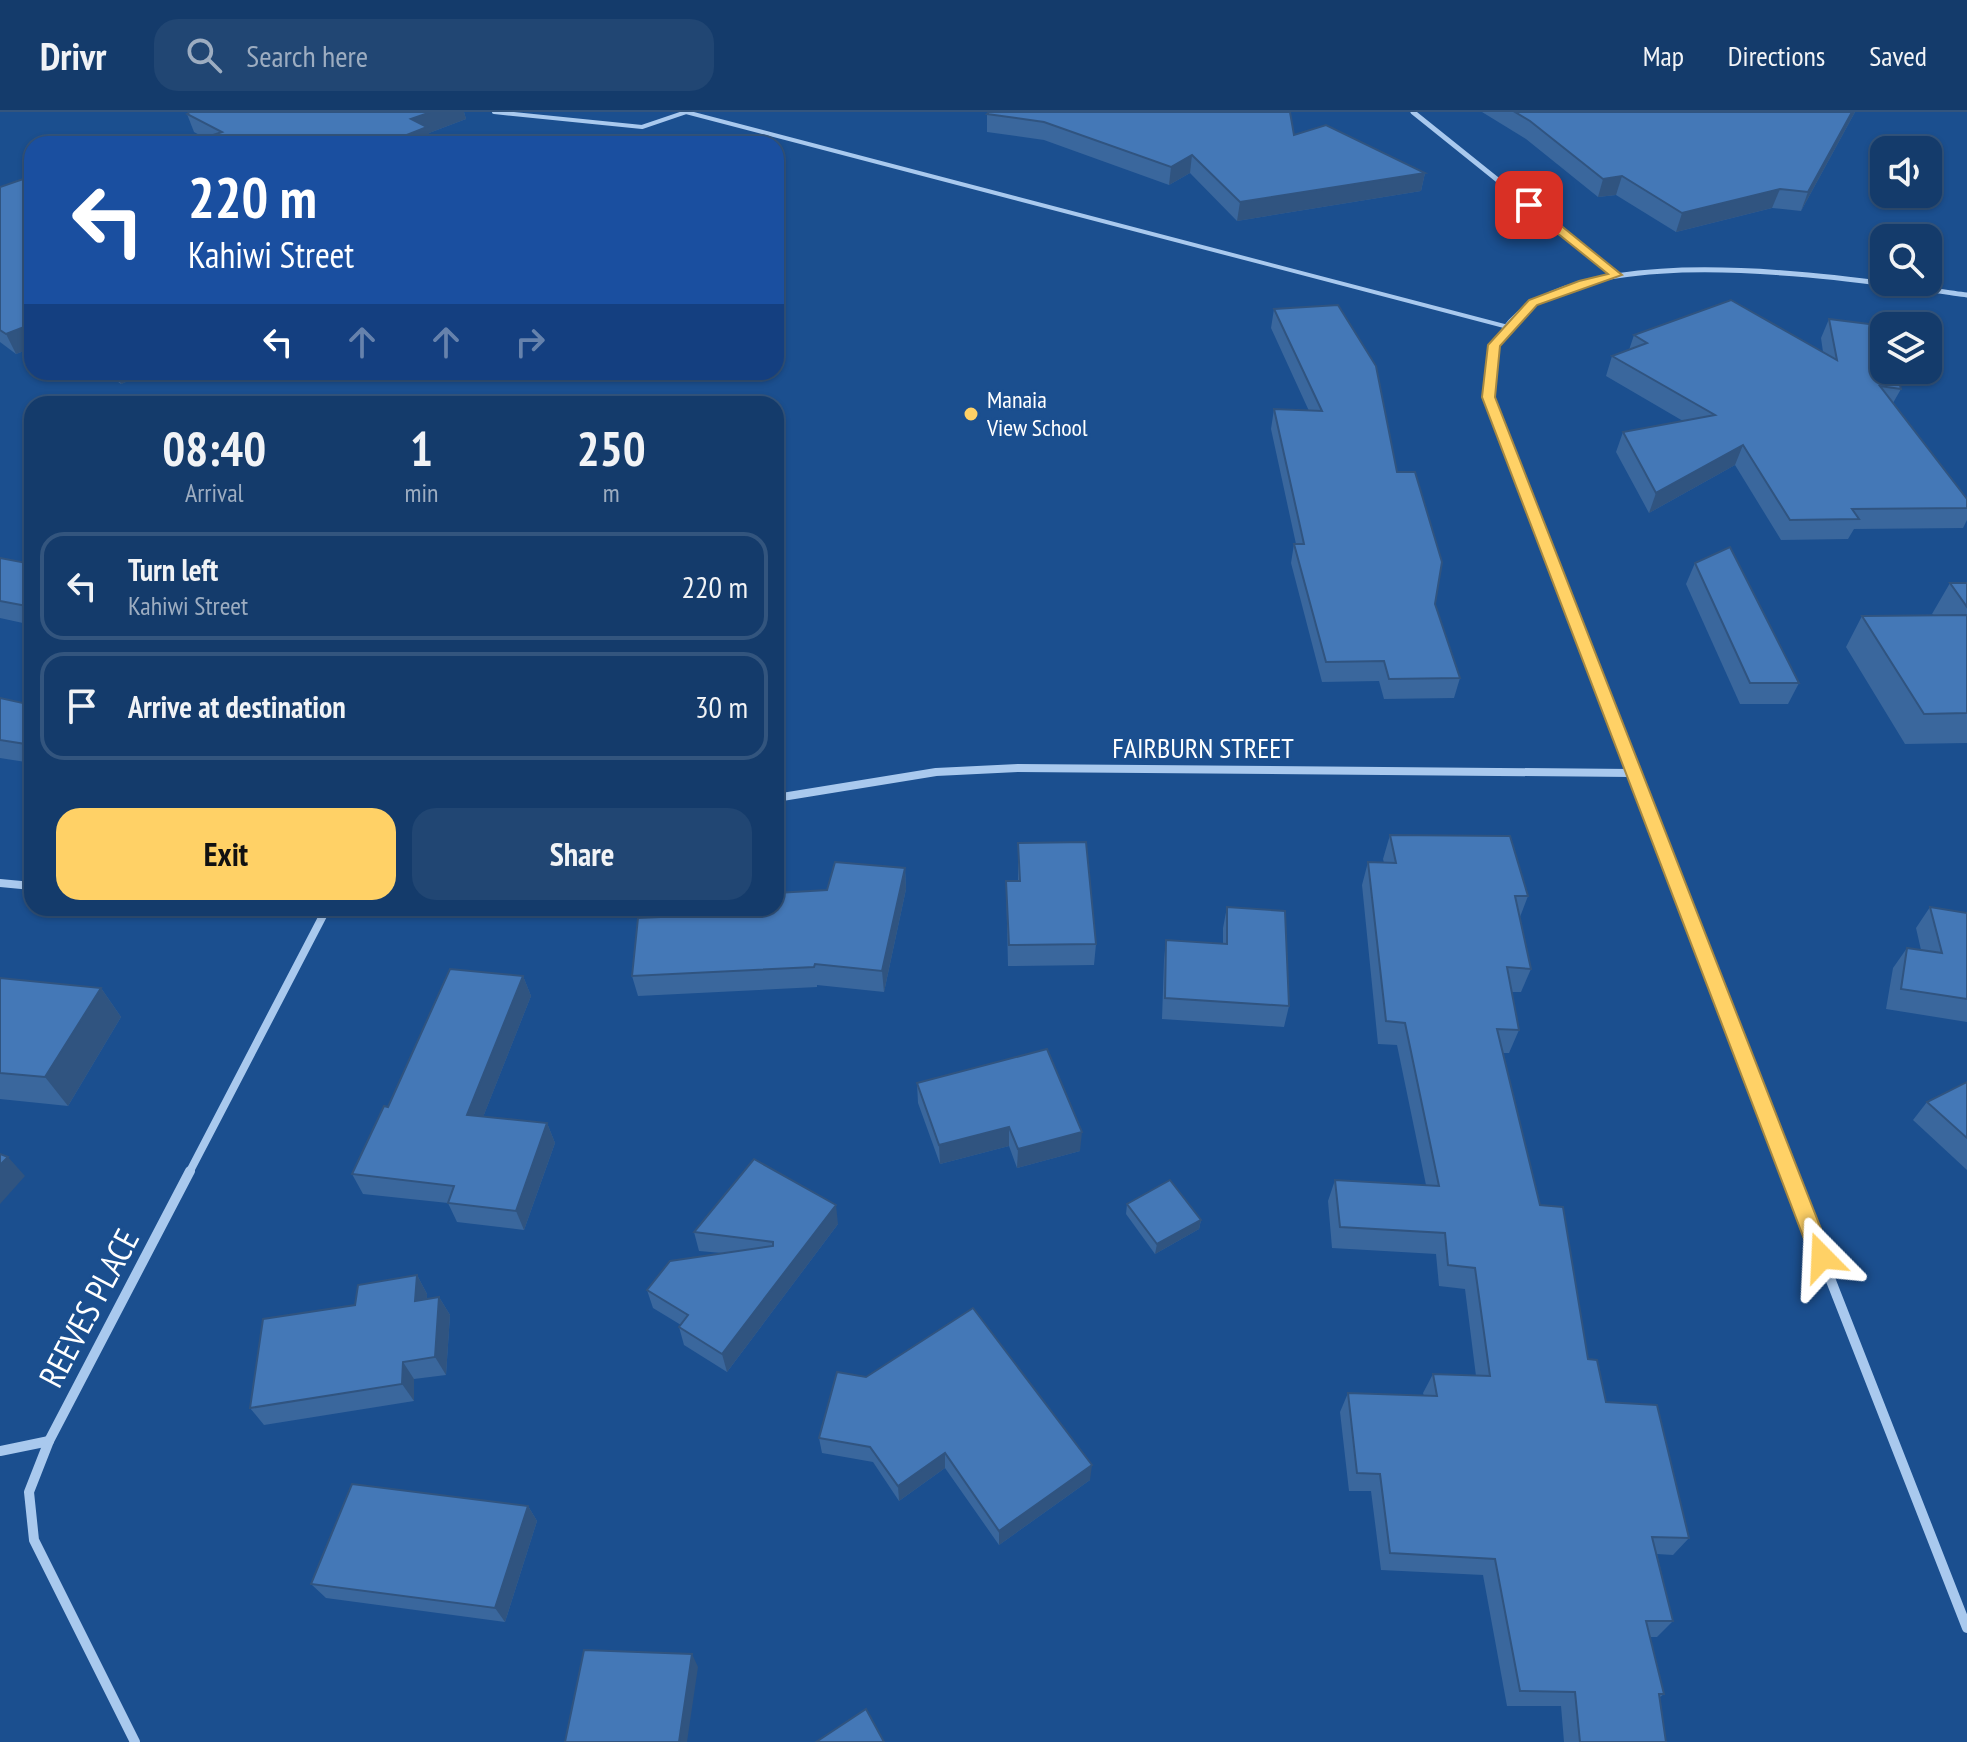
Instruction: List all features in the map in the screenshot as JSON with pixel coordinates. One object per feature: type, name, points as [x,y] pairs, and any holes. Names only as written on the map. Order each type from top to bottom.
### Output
[{"type":"street","points":[[1413,112],[1616,275]]},
{"type":"street","points":[[1967,295],[1723,269],[1616,275],[1583,283],[1533,303],[1494,345],[1488,397],[1967,1628]]},
{"type":"street","name":"FAIRBURN STREET","points":[[784,797],[936,772],[1018,768],[1632,773]]},
{"type":"street","points":[[0,883],[24,885]]},
{"type":"street","name":"REEVES PLACE","points":[[135,1742],[34,1540],[29,1492],[49,1441],[323,916]]},
{"type":"street","points":[[0,1451],[49,1441]]},
{"type":"lane","points":[[494,112],[642,127],[686,112],[778,136]]},
{"type":"lane","points":[[784,138],[1508,327]]},
{"type":"building","points":[[431,112],[411,119],[427,127],[409,134],[413,136],[210,136],[222,132],[187,114]]},
{"type":"building","points":[[1290,112],[1294,135],[1326,125],[1425,173],[1240,202],[1192,155],[1171,167],[1044,122],[987,114]]},
{"type":"building","points":[[1515,112],[1852,112],[1808,192],[1780,189],[1682,213],[1622,176],[1603,179]]},
{"type":"building","points":[[24,179],[24,327],[6,334],[0,330],[0,187]]},
{"type":"building","points":[[1731,300],[1837,360],[1829,319],[1870,324],[1870,384],[1900,384],[1901,389],[1880,386],[1967,499],[1967,508],[1852,509],[1859,519],[1790,520],[1743,445],[1656,493],[1623,432],[1715,415],[1612,356],[1647,343],[1634,335]]},
{"type":"building","points":[[1338,305],[1376,366],[1397,472],[1415,472],[1442,562],[1435,604],[1460,678],[1389,679],[1384,661],[1326,662],[1294,544],[1304,544],[1274,409],[1322,411],[1274,309]]},
{"type":"building","points":[[1730,547],[1799,683],[1750,683],[1695,563]]},
{"type":"building","points":[[0,558],[24,562],[24,606],[0,601]]},
{"type":"building","points":[[1950,583],[1967,583],[1967,607]]},
{"type":"building","points":[[1967,615],[1967,713],[1924,714],[1862,616]]},
{"type":"building","points":[[0,698],[24,703],[24,744],[0,740]]},
{"type":"building","points":[[1390,835],[1510,836],[1528,896],[1515,896],[1531,969],[1507,967],[1519,1030],[1497,1029],[1540,1205],[1563,1207],[1588,1359],[1597,1360],[1606,1402],[1657,1405],[1689,1538],[1652,1537],[1673,1621],[1646,1621],[1664,1694],[1659,1694],[1666,1742],[1580,1742],[1575,1692],[1520,1691],[1495,1559],[1390,1553],[1380,1474],[1357,1473],[1348,1393],[1437,1396],[1433,1374],[1490,1376],[1475,1268],[1448,1265],[1445,1233],[1340,1227],[1335,1180],[1439,1186],[1405,1023],[1386,1021],[1368,862],[1396,863]]},
{"type":"building","points":[[1086,842],[1096,944],[1009,945],[1006,881],[1020,881],[1018,843]]},
{"type":"building","points":[[835,862],[905,868],[882,971],[815,964],[814,967],[632,976],[638,918],[784,916],[784,893],[827,890]]},
{"type":"building","points":[[1227,907],[1285,911],[1289,1006],[1165,998],[1166,940],[1227,944]]},
{"type":"building","points":[[1930,907],[1967,913],[1967,999],[1901,989],[1907,948],[1942,953]]},
{"type":"building","points":[[450,969],[523,976],[467,1115],[547,1123],[516,1211],[448,1203],[454,1186],[352,1174],[384,1106],[388,1107]]},
{"type":"building","points":[[0,978],[101,988],[45,1077],[0,1073]]},
{"type":"building","points":[[1047,1049],[1082,1132],[1018,1149],[1009,1127],[939,1145],[917,1083]]},
{"type":"building","points":[[1967,1082],[1967,1138],[1927,1102]]},
{"type":"building","points":[[0,1154],[8,1157],[0,1165]]},
{"type":"building","points":[[754,1159],[836,1205],[722,1354],[679,1327],[688,1315],[647,1290],[670,1261],[773,1246],[773,1242],[694,1232]]},
{"type":"building","points":[[1170,1180],[1201,1220],[1157,1244],[1127,1204]]},
{"type":"building","points":[[417,1275],[415,1301],[439,1297],[435,1357],[403,1362],[402,1384],[250,1408],[263,1319],[355,1305],[358,1285]]},
{"type":"building","points":[[973,1308],[1092,1465],[999,1531],[945,1453],[898,1486],[870,1447],[819,1438],[837,1372],[866,1377]]},
{"type":"building","points":[[352,1484],[528,1506],[495,1608],[311,1584]]},
{"type":"building","points":[[584,1650],[692,1654],[679,1742],[565,1742]]},
{"type":"building","points":[[866,1709],[884,1742],[816,1742]]},
{"type":"place","name":"Manaia View School","points":[[971,414]]},
{"type":"route","points":[[1529,205],[1616,275],[1583,283],[1533,303],[1494,345],[1488,397],[1822,1257]]}]
